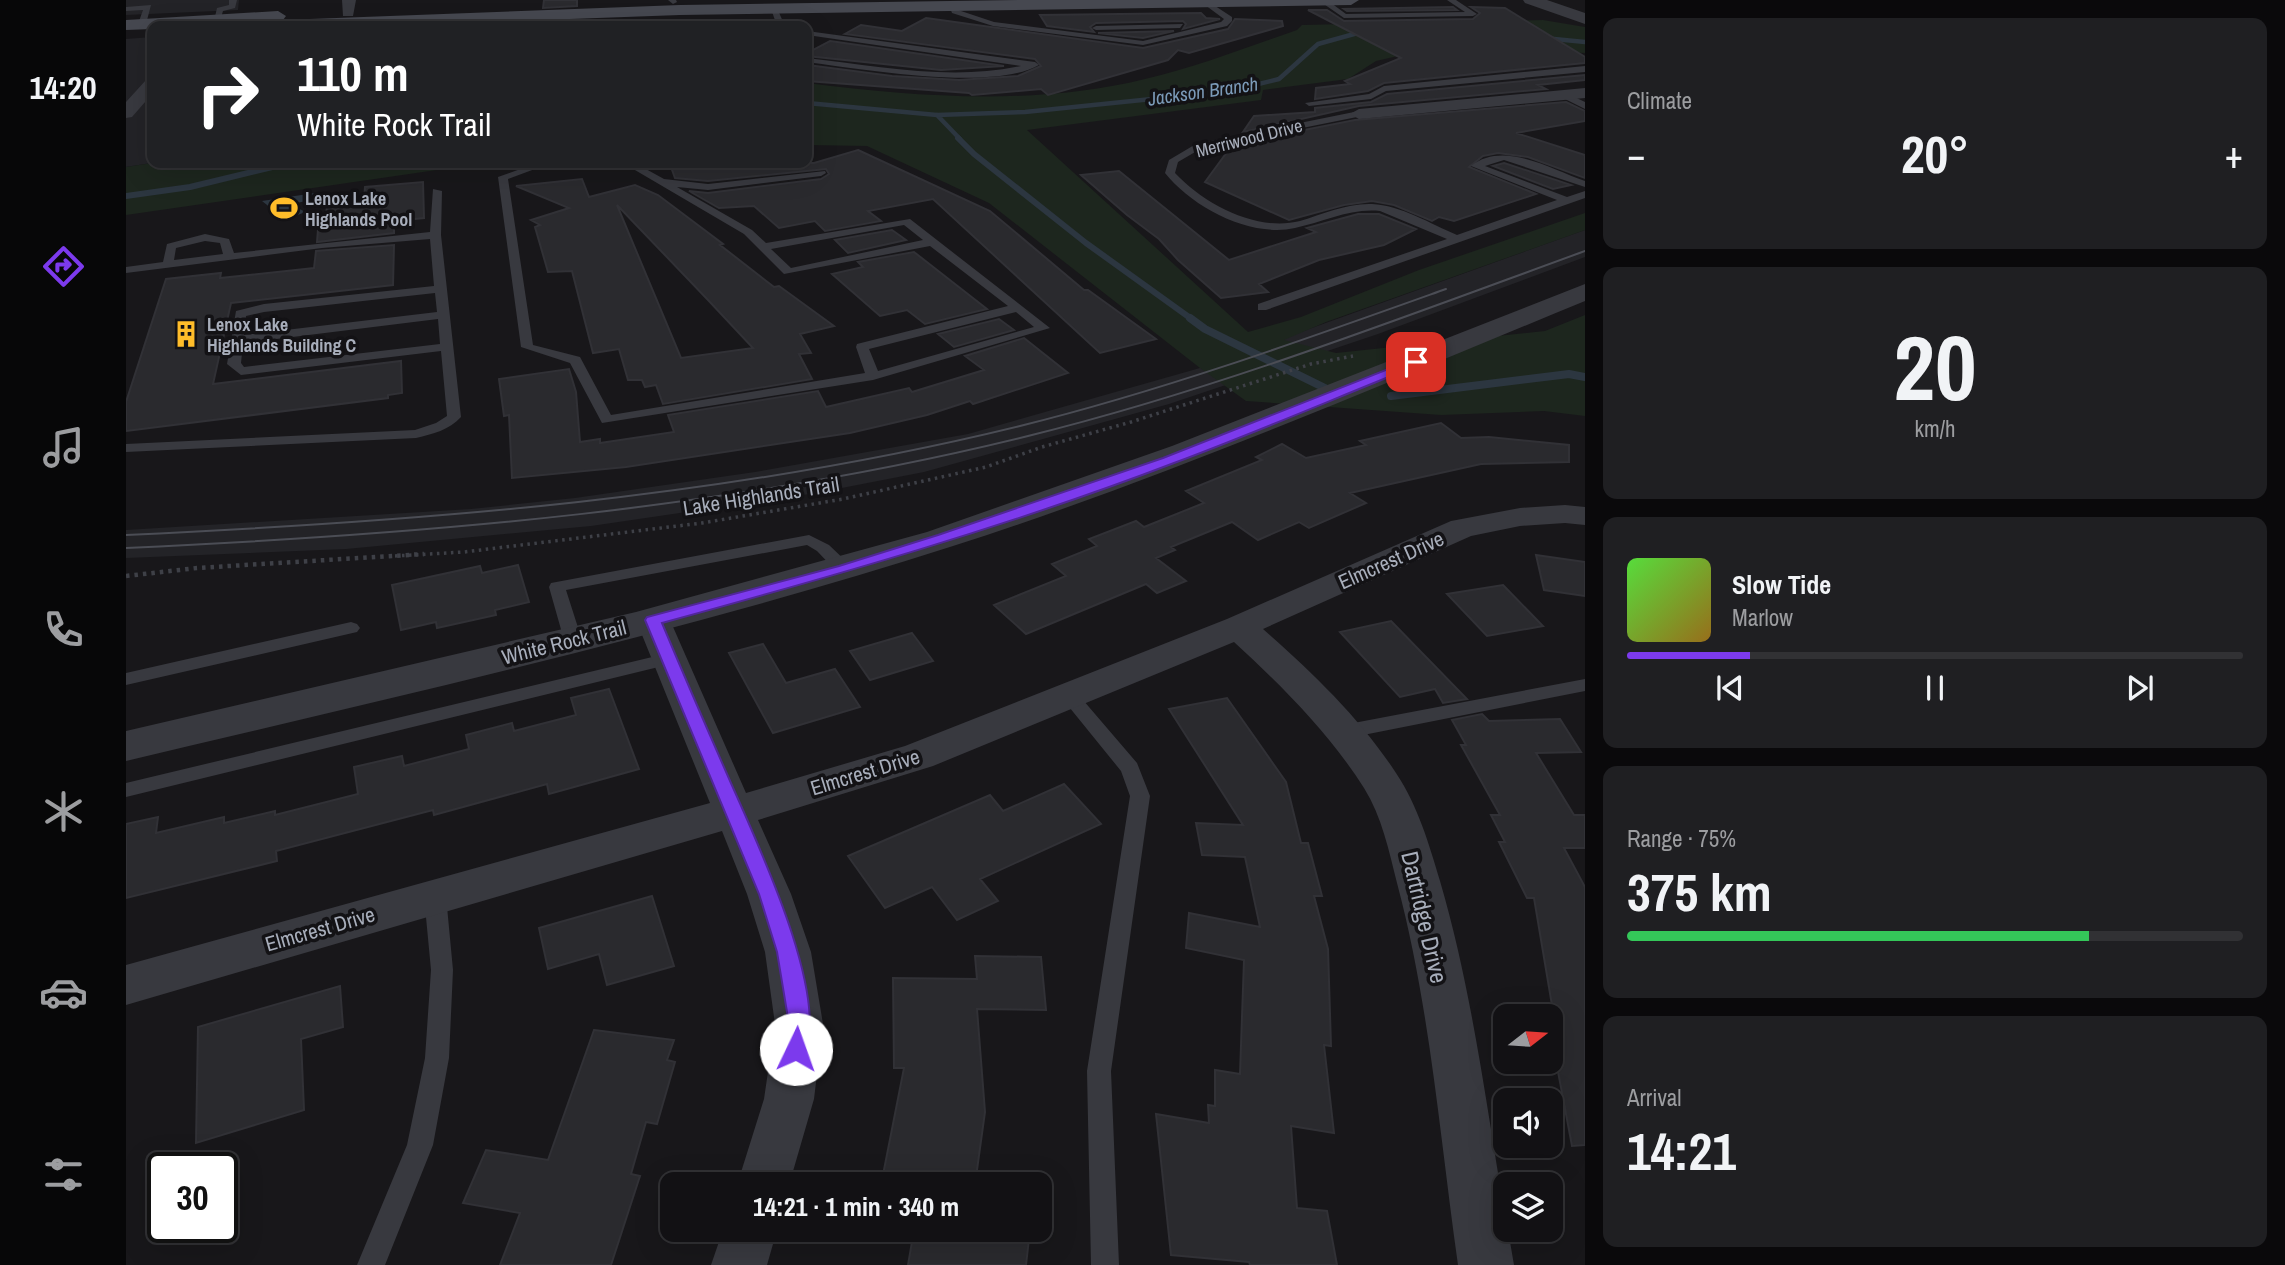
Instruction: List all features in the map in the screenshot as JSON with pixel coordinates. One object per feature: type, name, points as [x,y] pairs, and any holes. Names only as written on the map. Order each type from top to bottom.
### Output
[{"type":"main road","points":[[384,21],[797,0]]},
{"type":"main road","points":[[250,21],[348,6],[471,17],[673,1],[953,5],[1351,0]]},
{"type":"street","points":[[1531,0],[1585,19]]},
{"type":"street","name":"Merriwood Drive","points":[[1359,114],[1585,93]]},
{"type":"street","points":[[126,113],[145,97]]},
{"type":"street","name":"White Rock Trail","points":[[126,746],[573,640],[844,569],[1168,461],[1585,292]]},
{"type":"street","name":"Elmcrest Drive","points":[[126,985],[734,812],[919,756],[1238,627],[1462,528],[1520,517],[1565,514],[1585,516]]},
{"type":"street","points":[[653,620],[769,894],[788,952],[799,1024],[789,1100],[767,1172]]},
{"type":"street","name":"Dartridge Drive","points":[[1238,627],[1295,677],[1343,732],[1382,783],[1404,829],[1434,941],[1486,1265]]},
{"type":"street","points":[[739,1265],[746,1242]]},
{"type":"lane","points":[[212,21],[220,10],[232,6],[233,0]]},
{"type":"lane","points":[[1322,0],[1344,16],[1473,14],[1451,0]]},
{"type":"lane","points":[[1035,29],[1211,25],[1224,24],[1229,19],[1204,1]]},
{"type":"lane","points":[[126,9],[149,3]]},
{"type":"lane","points":[[136,30],[149,3]]},
{"type":"lane","points":[[773,3],[779,21]]},
{"type":"lane","points":[[953,5],[955,11],[971,19],[1143,43],[1211,25]]},
{"type":"lane","points":[[812,34],[1035,65],[1009,72],[944,75],[812,61]]},
{"type":"lane","points":[[1509,65],[1551,70]]},
{"type":"lane","points":[[1574,69],[1585,75]]},
{"type":"lane","points":[[1309,103],[1371,96],[1384,89],[1419,80],[1585,69]]},
{"type":"lane","points":[[1371,96],[1391,111]]},
{"type":"lane","points":[[1564,96],[1585,106]]},
{"type":"lane","name":"Merriwood Drive","points":[[1359,114],[1199,146],[1174,160],[1170,173],[1177,183],[1191,193],[1224,213],[1249,221],[1290,226],[1370,205],[1455,238]]},
{"type":"lane","points":[[1566,200],[1476,166],[1496,157],[1504,157],[1585,184]]},
{"type":"lane","points":[[531,168],[503,177],[527,347],[575,360],[607,420],[873,376],[1044,328],[906,221],[764,247]]},
{"type":"lane","points":[[637,168],[727,219],[764,247],[788,272],[932,242]]},
{"type":"lane","points":[[661,182],[708,187],[821,173]]},
{"type":"lane","points":[[126,448],[416,434],[441,426],[454,417],[435,235],[437,191]]},
{"type":"lane","points":[[1262,307],[1585,194]]},
{"type":"lane","points":[[126,270],[435,235]]},
{"type":"lane","points":[[168,265],[171,246],[198,238],[216,237],[225,241],[230,257]]},
{"type":"lane","points":[[440,289],[264,308],[240,314],[234,363],[241,371],[446,347]]},
{"type":"lane","points":[[873,376],[862,347],[1017,307]]},
{"type":"lane","points":[[237,340],[443,315]]},
{"type":"lane","points":[[573,640],[557,587],[808,540],[823,548],[844,569]]},
{"type":"lane","points":[[126,679],[351,628]]},
{"type":"lane","points":[[126,790],[669,659]]},
{"type":"lane","points":[[1343,732],[1585,685]]},
{"type":"lane","points":[[1070,697],[1130,768],[1140,796],[1099,1071],[1105,1265]]},
{"type":"lane","points":[[371,1265],[420,1145],[437,1058],[442,970],[435,896]]},
{"type":"path","name":"Lake Highlands Trail","points":[[126,576],[197,568],[464,552],[625,533],[843,499],[986,467],[1042,447],[1131,422],[1311,364],[1359,356]]},
{"type":"shaded area","points":[[126,0],[239,0],[238,10],[126,15]]},
{"type":"shaded area","points":[[1543,20],[1585,27],[1585,53],[1483,48],[1398,56],[1376,61],[1348,79],[1263,90],[1261,100],[1027,130],[1248,332],[1301,317],[1419,270],[1585,213],[1585,230],[1326,322],[1284,340],[1336,353],[1545,331],[1585,315],[1585,416],[1544,411],[1441,415],[1246,401],[989,203],[867,146],[812,145],[812,84],[934,95],[1019,96],[1062,93],[1145,79],[1203,63],[1297,30],[1302,25]]},
{"type":"shaded area","points":[[147,37],[147,164],[126,167],[126,39]]},
{"type":"shaded area","points":[[147,164],[147,168],[450,168],[126,215],[126,167]]},
{"type":"shaded area","name":"Lenox Lake Highlands Pool","points":[[321,192],[317,199],[291,204],[305,212],[286,220],[262,201]]},
{"type":"shaded area","points":[[1585,230],[1585,257],[1378,334],[1169,404],[924,472],[816,493],[591,526],[346,549],[126,558],[126,530],[471,509],[575,498],[755,472],[968,434],[1200,368]]},
{"type":"building","points":[[544,0],[577,0],[577,6],[543,8]]},
{"type":"building","points":[[1453,7],[1457,10],[1344,9]]},
{"type":"building","points":[[1471,7],[1505,8],[1585,57],[1585,63],[1384,83],[1368,91],[1315,99],[1316,88],[1350,84],[1345,81],[1401,58],[1308,10],[1327,10],[1344,21],[1473,19],[1480,13]]},
{"type":"building","points":[[1201,13],[1206,18],[1220,19],[1183,29],[1186,24],[1183,21],[1096,23],[1090,27],[1094,32],[1047,26],[1040,15]]},
{"type":"building","points":[[926,18],[1143,48],[1228,29],[1235,19],[1282,21],[1283,26],[1189,53],[1178,50],[1168,60],[1048,95],[1041,89],[972,95],[812,81],[812,66],[892,76],[959,80],[1018,76],[1041,66],[1035,59],[845,34],[861,25],[902,31]]},
{"type":"building","points":[[1174,31],[1143,38],[1098,33]]},
{"type":"building","points":[[830,41],[1004,66],[941,70],[812,57],[812,50]]},
{"type":"building","points":[[1585,75],[1585,80],[1538,85],[1546,89],[1359,106],[1243,132],[1254,116],[1315,112],[1315,108],[1371,102],[1387,94]]},
{"type":"building","points":[[1566,102],[1585,111],[1585,121],[1516,133],[1585,155],[1585,178],[1528,157],[1498,153],[1483,156],[1469,167],[1536,194],[1454,221],[1439,217],[1432,221],[1394,205],[1372,201],[1344,205],[1289,220],[1205,182],[1233,144],[1355,120]]},
{"type":"building","points":[[858,150],[990,211],[1084,290],[1088,290],[1156,339],[1100,353],[933,199],[868,211],[881,221],[825,231],[815,221],[779,228],[754,206],[719,208],[689,191],[708,193],[821,179],[829,174],[826,169],[708,181],[675,178],[671,168],[812,168],[814,163]]},
{"type":"building","points":[[1504,163],[1571,185],[1553,189],[1493,166]]},
{"type":"building","points":[[1119,171],[1229,260],[1316,232],[1307,228],[1358,214],[1379,214],[1416,229],[1384,245],[1319,260],[1259,284],[1268,292],[1221,298],[1178,260],[1159,239],[1081,175]]},
{"type":"building","points":[[582,179],[589,197],[635,185],[658,195],[774,287],[779,286],[834,326],[800,334],[811,353],[799,354],[812,379],[663,404],[656,385],[645,387],[642,380],[628,380],[619,349],[593,353],[572,271],[548,272],[535,227],[540,225],[531,220],[569,208],[516,186]],"holes":[[[617,205],[753,348],[681,358]]]},
{"type":"building","points":[[423,182],[424,218],[394,221],[394,233],[317,242],[319,217],[326,217],[327,205],[364,201],[365,187]]},
{"type":"building","points":[[892,230],[906,240],[848,253],[835,240]]},
{"type":"building","name":"Lenox Lake Highlands Building C","points":[[394,245],[393,285],[231,303],[213,384],[401,361],[402,393],[388,395],[388,398],[126,431],[126,402],[166,279],[221,273],[220,278],[314,268],[316,251]]},
{"type":"building","points":[[914,252],[987,309],[925,324],[907,310],[880,316],[832,274],[863,267],[858,262]]},
{"type":"building","points":[[999,319],[1014,330],[954,347],[938,334]]},
{"type":"building","points":[[1024,338],[1068,373],[973,404],[970,401],[927,415],[850,433],[626,467],[512,478],[509,415],[504,416],[499,379],[569,369],[576,392],[580,442],[600,439],[600,443],[674,432],[668,415],[818,391],[826,407],[909,388],[912,392],[984,370],[965,356]]},
{"type":"building","points":[[1441,423],[1461,438],[1489,437],[1569,445],[1569,462],[1481,464],[1350,493],[1366,503],[1309,528],[1299,522],[1258,540],[1232,522],[1171,547],[1175,550],[1156,558],[1186,581],[1157,593],[1146,584],[1026,634],[994,605],[1066,576],[1052,564],[1097,546],[1089,539],[1136,521],[1144,527],[1204,503],[1186,491],[1262,460],[1256,457],[1282,444],[1306,458],[1366,445],[1360,441]]},
{"type":"building","points":[[1536,555],[1585,562],[1585,596],[1544,590]]},
{"type":"building","points":[[518,565],[529,602],[495,610],[496,615],[437,628],[436,622],[401,630],[392,585],[480,566],[482,573]]},
{"type":"building","points":[[1503,585],[1543,626],[1487,636],[1447,594]]},
{"type":"building","points":[[1391,621],[1467,699],[1443,703],[1435,689],[1400,697],[1340,632]]},
{"type":"building","points":[[912,633],[933,661],[870,680],[850,651]]},
{"type":"building","points":[[763,644],[786,683],[835,669],[860,707],[773,733],[729,653]]},
{"type":"building","points":[[609,689],[639,769],[549,794],[547,784],[434,815],[433,810],[276,851],[277,861],[126,898],[126,824],[158,817],[156,833],[224,817],[224,823],[275,811],[275,815],[358,794],[354,767],[402,756],[404,766],[469,749],[466,735],[512,723],[514,731],[576,715],[571,698]]},
{"type":"building","points":[[1227,698],[1286,782],[1301,843],[1308,843],[1322,896],[1314,896],[1328,949],[1331,1046],[1324,1045],[1334,1133],[1291,1126],[1297,1208],[1327,1211],[1337,1265],[1250,1265],[1249,1262],[1171,1255],[1156,1114],[1209,1123],[1208,1105],[1215,1106],[1215,1070],[1240,1074],[1244,960],[1186,948],[1189,913],[1260,927],[1245,857],[1202,855],[1196,823],[1243,825],[1169,709]]},
{"type":"building","points":[[1482,714],[1489,721],[1560,719],[1581,752],[1536,753],[1574,815],[1585,815],[1585,848],[1564,848],[1585,887],[1585,1145],[1572,1146],[1558,1074],[1563,1074],[1563,1004],[1552,1004],[1534,898],[1527,898],[1499,842],[1505,842],[1491,815],[1500,815],[1461,745],[1466,745],[1452,720]]},
{"type":"building","points":[[1064,784],[1101,824],[980,879],[998,901],[957,920],[932,887],[885,908],[848,856],[990,795],[1003,811]]},
{"type":"building","points":[[652,896],[674,966],[607,985],[599,954],[548,969],[539,928]]},
{"type":"building","points":[[975,956],[1041,957],[1046,1010],[977,1009],[985,1112],[977,1172],[884,1172],[904,1068],[894,1068],[893,978],[977,979]]},
{"type":"building","points":[[340,986],[343,1027],[301,1039],[304,1110],[196,1143],[198,1027]]},
{"type":"building","points":[[594,1030],[674,1040],[667,1060],[675,1062],[657,1124],[646,1122],[631,1174],[640,1176],[611,1265],[500,1265],[520,1213],[463,1203],[486,1150],[548,1160]]},
{"type":"building","points":[[912,1242],[1029,1242],[1026,1265],[908,1265]]},
{"type":"waterway","name":"Jackson Branch","points":[[937,115],[1025,112],[1230,91],[1279,79],[1318,44],[1365,31]]},
{"type":"waterway","name":"Jackson Branch","points":[[1544,38],[1585,42]]},
{"type":"waterway","name":"Jackson Branch","points":[[812,103],[937,115]]},
{"type":"waterway","points":[[937,115],[960,139]]},
{"type":"waterway","points":[[958,138],[974,154],[1086,243],[1193,320]]},
{"type":"waterway","name":"Jackson Branch","points":[[126,196],[190,187],[268,168]]},
{"type":"waterway","points":[[1190,318],[1205,329],[1331,391]]},
{"type":"waterway","points":[[1391,396],[1569,374],[1585,377]]},
{"type":"tram line","points":[[126,548],[353,535],[580,514],[693,500],[917,461],[1028,436],[1169,397],[1378,327],[1585,251]]},
{"type":"tram line","points":[[126,535],[351,522],[576,502],[688,488],[910,451],[1020,426],[1128,396],[1235,363],[1446,289]]},
{"type":"place","name":"Lenox Lake Highlands Pool","points":[[284,208]]},
{"type":"place","name":"Lenox Lake Highlands Building C","points":[[186,334]]},
{"type":"route","points":[[796,1049],[799,1024],[788,952],[769,894],[653,620],[844,569],[943,538],[1168,461],[1416,362]]}]
